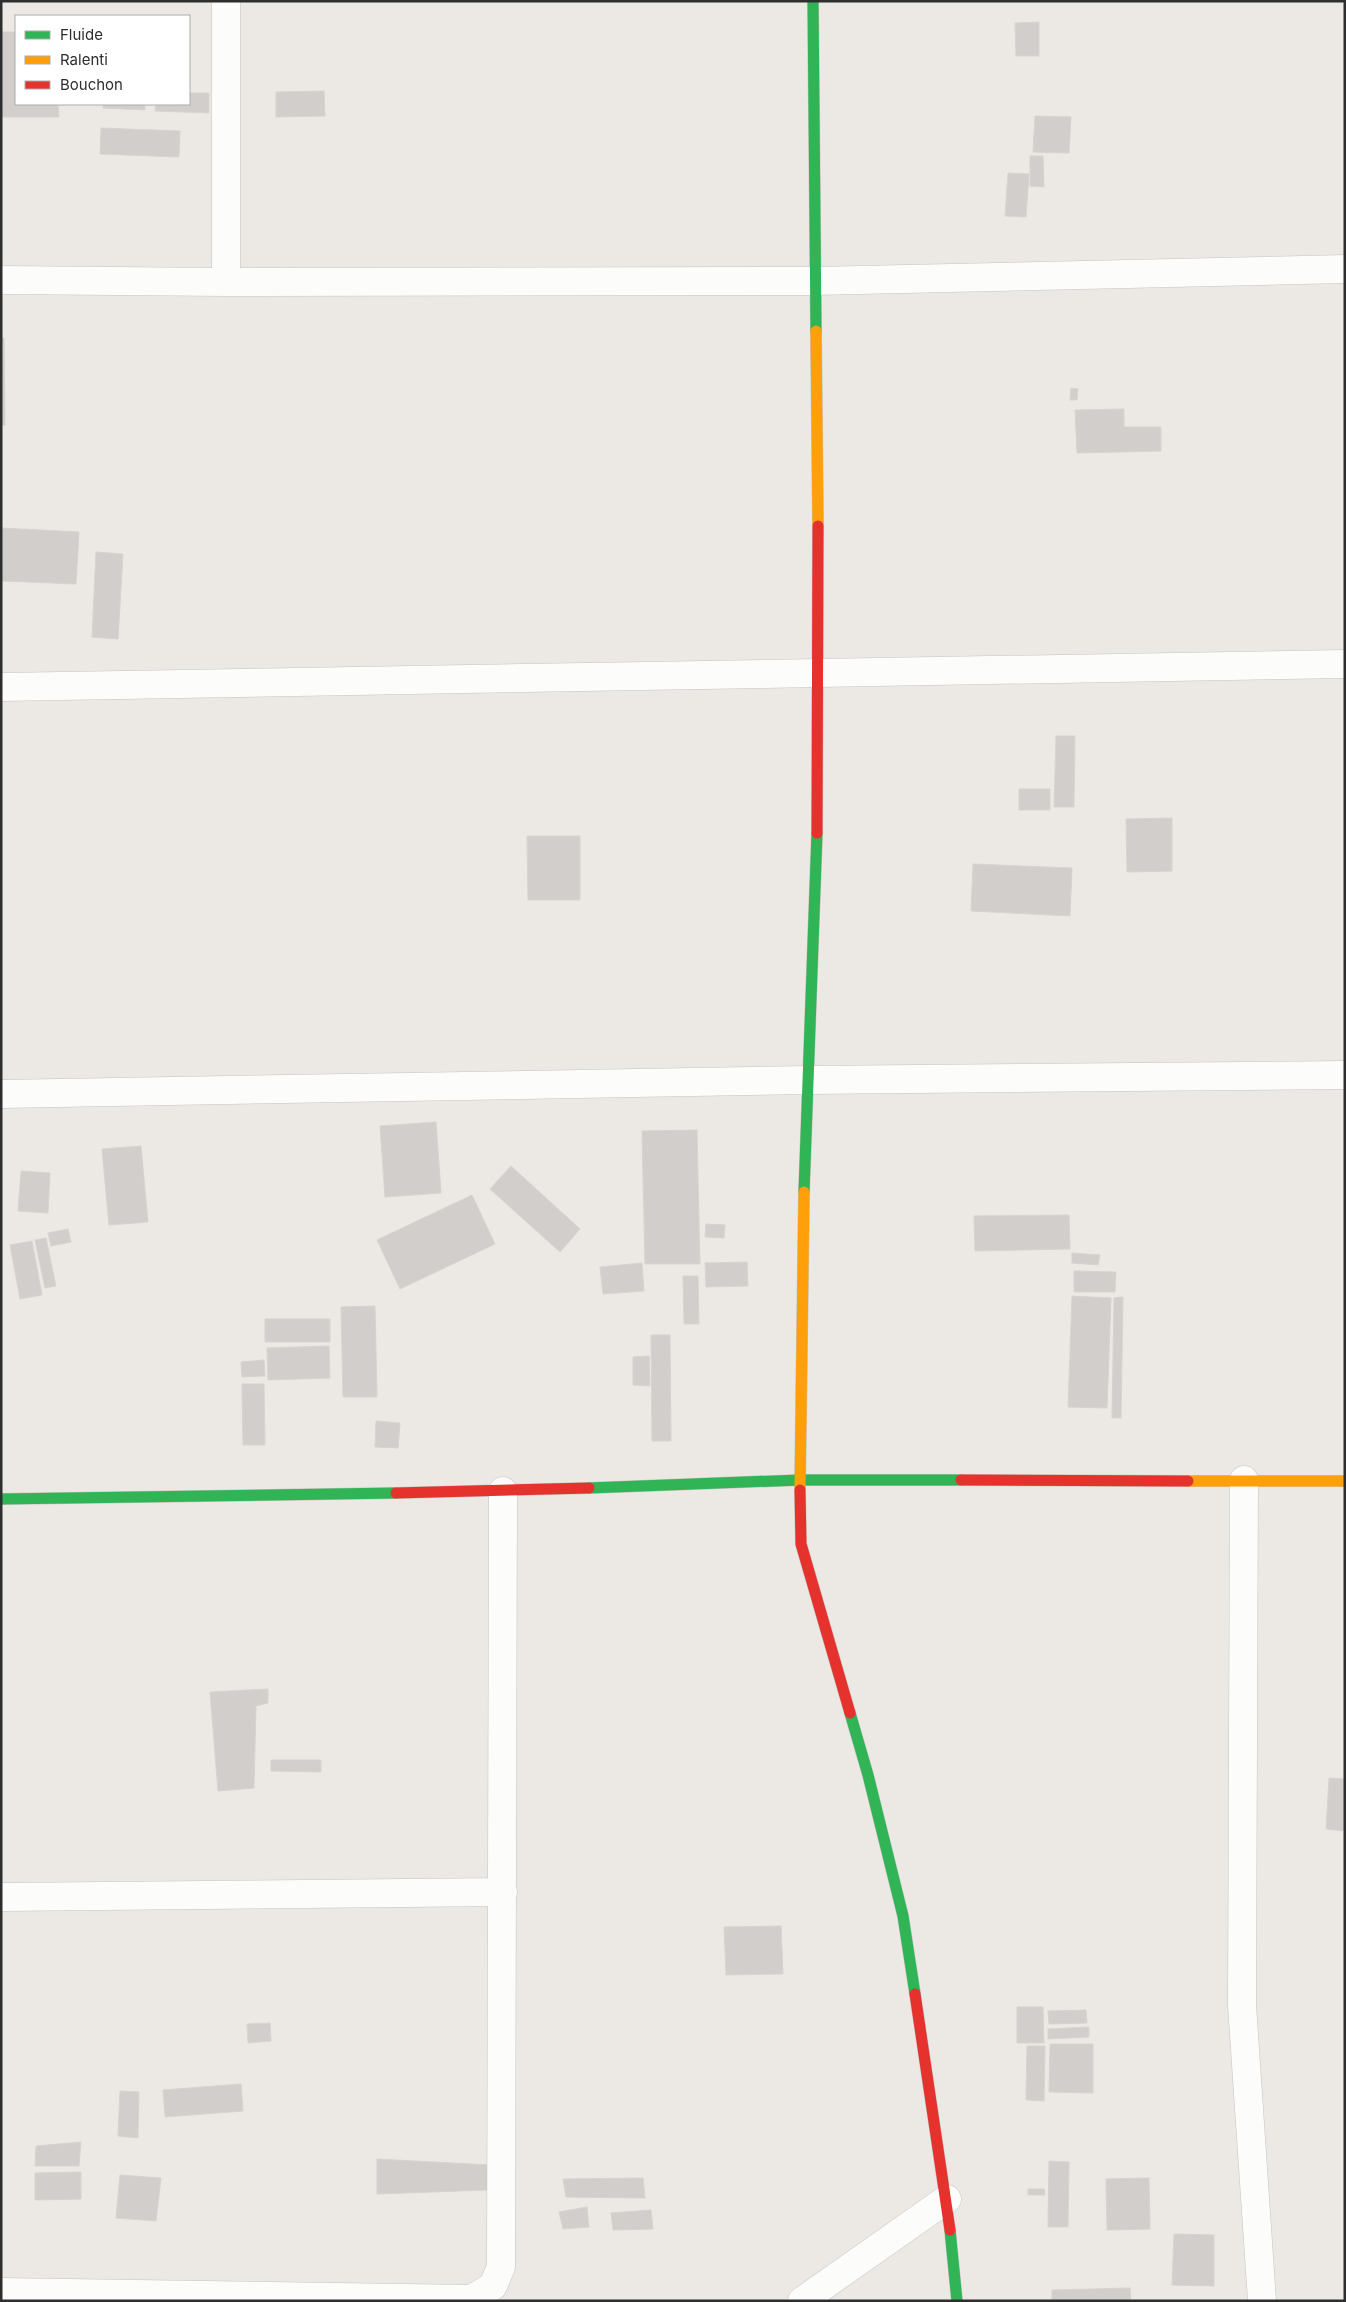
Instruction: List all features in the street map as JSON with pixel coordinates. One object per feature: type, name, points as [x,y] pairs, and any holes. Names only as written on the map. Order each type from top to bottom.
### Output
[{"type":"street","points":[[226,1],[226,282]]},
{"type":"street","points":[[813,1],[814,281],[819,672],[817,861],[803,1224],[801,1544],[868,1775],[903,1916],[947,2200],[956,2301]]},
{"type":"street","points":[[1,280],[226,282],[814,281],[1345,269]]},
{"type":"street","points":[[1,687],[1345,664]]},
{"type":"street","points":[[1,1094],[809,1080],[1345,1075]]},
{"type":"street","points":[[1,1499],[504,1492],[800,1480],[1345,1481]]},
{"type":"street","points":[[1244,1480],[1242,2005],[1262,2301]]},
{"type":"street","points":[[17,2295],[472,2299],[493,2286],[502,2268],[504,1492]]},
{"type":"street","points":[[1,1897],[503,1892]]},
{"type":"street","points":[[802,2301],[947,2200]]},
{"type":"building","points":[[1039,22],[1039,56],[1016,56],[1015,23]]},
{"type":"building","points":[[1,32],[15,32],[15,105],[58,105],[59,117],[1,117]]},
{"type":"building","points":[[324,91],[325,116],[276,117],[276,92]]},
{"type":"building","points":[[190,93],[209,93],[209,113],[155,111],[156,105],[190,105]]},
{"type":"building","points":[[103,105],[145,105],[145,110],[103,108]]},
{"type":"building","points":[[1035,116],[1071,117],[1069,153],[1033,152]]},
{"type":"building","points":[[101,128],[180,131],[179,157],[100,154]]},
{"type":"building","points":[[1030,156],[1043,156],[1044,187],[1030,186]]},
{"type":"building","points":[[1008,173],[1029,174],[1026,217],[1005,216]]},
{"type":"building","points":[[1,338],[4,338],[5,425],[1,425]]},
{"type":"building","points":[[1071,388],[1078,389],[1077,400],[1070,400]]},
{"type":"building","points":[[1124,409],[1124,427],[1161,427],[1161,451],[1077,453],[1075,410]]},
{"type":"building","points":[[1,528],[79,532],[76,584],[1,581]]},
{"type":"building","points":[[96,552],[123,554],[118,639],[92,637]]},
{"type":"building","points":[[1056,736],[1075,736],[1074,807],[1054,807]]},
{"type":"building","points":[[1019,789],[1050,789],[1050,810],[1019,810]]},
{"type":"building","points":[[1172,818],[1172,871],[1127,872],[1126,819]]},
{"type":"building","points":[[527,836],[580,836],[580,900],[528,900]]},
{"type":"building","points":[[973,864],[1072,868],[1070,916],[971,911]]},
{"type":"building","points":[[436,1122],[441,1193],[385,1197],[380,1126]]},
{"type":"building","points":[[697,1130],[700,1264],[645,1264],[642,1131]]},
{"type":"building","points":[[141,1146],[148,1222],[109,1225],[102,1149]]},
{"type":"building","points":[[511,1166],[580,1229],[560,1252],[490,1189]]},
{"type":"building","points":[[21,1171],[50,1173],[48,1213],[18,1211]]},
{"type":"building","points":[[472,1195],[495,1244],[400,1289],[377,1240]]},
{"type":"building","points":[[1069,1215],[1070,1249],[975,1251],[974,1216]]},
{"type":"building","points":[[706,1224],[725,1225],[724,1238],[705,1237]]},
{"type":"building","points":[[68,1229],[71,1242],[51,1246],[48,1233]]},
{"type":"building","points":[[46,1238],[56,1286],[45,1288],[35,1240]]},
{"type":"building","points":[[32,1241],[42,1295],[20,1299],[10,1245]]},
{"type":"building","points":[[1072,1253],[1100,1255],[1098,1265],[1072,1263]]},
{"type":"building","points":[[747,1262],[748,1286],[706,1287],[705,1263]]},
{"type":"building","points":[[642,1263],[644,1291],[603,1294],[600,1267]]},
{"type":"building","points":[[1074,1271],[1116,1272],[1115,1292],[1074,1292]]},
{"type":"building","points":[[683,1276],[698,1276],[699,1324],[684,1324]]},
{"type":"building","points":[[1072,1296],[1111,1298],[1107,1408],[1068,1407]]},
{"type":"building","points":[[1123,1297],[1121,1418],[1112,1418],[1114,1298]]},
{"type":"building","points":[[375,1306],[377,1397],[343,1397],[341,1307]]},
{"type":"building","points":[[265,1319],[330,1319],[330,1342],[265,1342]]},
{"type":"building","points":[[651,1335],[670,1335],[671,1441],[652,1441]]},
{"type":"building","points":[[329,1346],[330,1378],[268,1380],[267,1348]]},
{"type":"building","points":[[649,1356],[650,1386],[633,1385],[633,1357]]},
{"type":"building","points":[[264,1360],[265,1376],[242,1377],[241,1362]]},
{"type":"building","points":[[242,1384],[264,1384],[265,1445],[243,1445]]},
{"type":"building","points":[[376,1421],[400,1423],[398,1448],[375,1447]]},
{"type":"building","points":[[268,1689],[268,1703],[256,1706],[254,1788],[218,1791],[210,1692]]},
{"type":"building","points":[[271,1760],[321,1760],[321,1772],[271,1771]]},
{"type":"building","points":[[1329,1778],[1345,1779],[1345,1831],[1326,1829]]},
{"type":"building","points":[[781,1926],[783,1974],[726,1975],[724,1927]]},
{"type":"building","points":[[1017,2007],[1043,2007],[1044,2043],[1017,2043]]},
{"type":"building","points":[[1086,2010],[1087,2023],[1049,2024],[1048,2011]]},
{"type":"building","points":[[270,2023],[271,2041],[248,2043],[247,2024]]},
{"type":"building","points":[[1089,2027],[1089,2037],[1048,2039],[1048,2029]]},
{"type":"building","points":[[1050,2044],[1093,2044],[1093,2093],[1049,2092]]},
{"type":"building","points":[[1027,2046],[1045,2046],[1044,2101],[1026,2100]]},
{"type":"building","points":[[241,2084],[243,2111],[165,2117],[163,2090]]},
{"type":"building","points":[[120,2091],[139,2092],[138,2138],[118,2136]]},
{"type":"building","points":[[81,2142],[79,2166],[35,2166],[36,2146]]},
{"type":"building","points":[[377,2159],[490,2165],[487,2190],[377,2194]]},
{"type":"building","points":[[1049,2161],[1069,2162],[1068,2227],[1048,2227]]},
{"type":"building","points":[[81,2172],[81,2199],[35,2200],[35,2173]]},
{"type":"building","points":[[120,2175],[161,2178],[156,2221],[116,2218]]},
{"type":"building","points":[[643,2178],[645,2198],[566,2197],[563,2179]]},
{"type":"building","points":[[1149,2178],[1150,2229],[1107,2230],[1106,2179]]},
{"type":"building","points":[[1028,2189],[1044,2189],[1045,2195],[1028,2195]]},
{"type":"building","points":[[587,2207],[589,2227],[563,2229],[559,2212]]},
{"type":"building","points":[[651,2210],[653,2229],[613,2230],[611,2213]]},
{"type":"building","points":[[1174,2234],[1214,2235],[1214,2286],[1172,2285]]},
{"type":"building","points":[[1130,2288],[1131,2301],[1052,2301],[1052,2290]]},
{"type":"traffic: fast","points":[[813,1],[816,331]]},
{"type":"traffic: fast","points":[[804,1192],[817,833]]},
{"type":"traffic: fast","points":[[589,1488],[800,1480],[961,1480]]},
{"type":"traffic: fast","points":[[1,1499],[396,1493]]},
{"type":"traffic: fast","points":[[850,1713],[868,1775],[903,1916],[915,1994]]},
{"type":"traffic: fast","points":[[950,2230],[957,2301]]},
{"type":"traffic: slow","points":[[816,331],[818,526]]},
{"type":"traffic: slow","points":[[800,1490],[804,1192]]},
{"type":"traffic: slow","points":[[1188,1481],[1345,1481]]},
{"type":"traffic: jam","points":[[817,833],[818,526]]},
{"type":"traffic: jam","points":[[961,1480],[1188,1481]]},
{"type":"traffic: jam","points":[[396,1493],[589,1488]]},
{"type":"traffic: jam","points":[[800,1490],[801,1544],[850,1713]]},
{"type":"traffic: jam","points":[[915,1994],[950,2230]]}]
